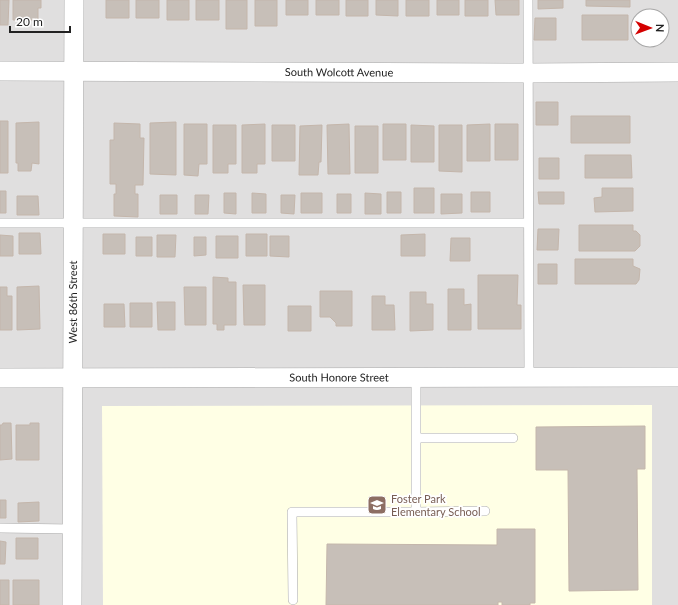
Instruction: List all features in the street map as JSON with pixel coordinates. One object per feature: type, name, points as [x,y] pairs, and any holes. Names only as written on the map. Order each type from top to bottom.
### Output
[{"type":"street","name":"West 86th Street","points":[[72,605],[74,0]]},
{"type":"street","name":"South Wolcott Avenue","points":[[0,71],[528,73],[678,72]]},
{"type":"street","name":"South Honore Street","points":[[0,378],[678,377]]},
{"type":"lane","points":[[528,0],[529,377]]},
{"type":"lane","points":[[0,223],[528,223]]},
{"type":"lane","points":[[416,377],[416,512]]},
{"type":"lane","points":[[416,438],[514,438]]},
{"type":"lane","points":[[293,600],[292,512],[485,511]]},
{"type":"lane","points":[[0,528],[73,528]]},
{"type":"shaded area","points":[[0,0],[678,0],[678,605],[0,605]]},
{"type":"shaded area","name":"Foster Park Elementary School","points":[[652,405],[652,605],[103,605],[102,406]]},
{"type":"building","points":[[0,0],[9,0],[8,25],[0,25]]},
{"type":"building","points":[[13,0],[41,0],[41,8],[38,8],[38,20],[13,20]]},
{"type":"building","points":[[106,0],[129,0],[129,18],[106,18]]},
{"type":"building","points":[[136,0],[159,0],[159,18],[136,18]]},
{"type":"building","points":[[167,0],[189,0],[189,20],[167,20]]},
{"type":"building","points":[[196,0],[219,0],[219,20],[196,20]]},
{"type":"building","points":[[226,0],[247,0],[247,29],[226,29]]},
{"type":"building","points":[[255,0],[277,0],[277,26],[255,26]]},
{"type":"building","points":[[286,0],[308,0],[308,15],[286,15]]},
{"type":"building","points":[[316,0],[339,0],[339,15],[316,15]]},
{"type":"building","points":[[346,0],[368,0],[368,16],[346,16]]},
{"type":"building","points":[[376,0],[398,0],[398,16],[376,15]]},
{"type":"building","points":[[406,0],[429,0],[429,16],[406,16]]},
{"type":"building","points":[[437,0],[459,0],[459,15],[437,15]]},
{"type":"building","points":[[465,0],[488,0],[488,16],[465,16]]},
{"type":"building","points":[[495,0],[519,0],[519,15],[496,15]]},
{"type":"building","points":[[538,0],[563,0],[563,8],[538,9]]},
{"type":"building","points":[[586,0],[630,0],[630,7],[586,6]]},
{"type":"building","points":[[582,15],[628,15],[628,40],[582,40]]},
{"type":"building","points":[[535,18],[556,18],[556,40],[534,40]]},
{"type":"building","points":[[536,102],[558,102],[558,125],[536,125]]},
{"type":"building","points":[[571,116],[630,116],[630,143],[571,143]]},
{"type":"building","points":[[0,121],[8,121],[8,173],[0,173]]},
{"type":"building","points":[[39,122],[39,164],[32,163],[31,171],[18,171],[18,163],[16,163],[16,123]]},
{"type":"building","points":[[176,122],[176,175],[150,174],[150,123]]},
{"type":"building","points":[[114,123],[140,124],[140,138],[144,138],[143,185],[135,185],[135,194],[138,194],[138,217],[114,216],[114,194],[116,194],[116,184],[110,184],[110,140],[114,140]]},
{"type":"building","points":[[184,124],[207,124],[207,164],[199,164],[198,176],[184,175]]},
{"type":"building","points":[[265,124],[265,164],[257,164],[257,173],[242,173],[242,125]]},
{"type":"building","points":[[349,124],[350,174],[328,174],[327,125]]},
{"type":"building","points":[[383,124],[406,124],[406,160],[383,160]]},
{"type":"building","points":[[490,124],[490,161],[467,161],[467,125]]},
{"type":"building","points":[[495,124],[518,124],[518,160],[495,160]]},
{"type":"building","points":[[213,125],[236,125],[236,164],[228,164],[228,173],[213,173]]},
{"type":"building","points":[[272,125],[295,125],[295,161],[272,161]]},
{"type":"building","points":[[322,125],[321,162],[319,162],[318,175],[299,175],[300,126]]},
{"type":"building","points":[[411,125],[434,126],[434,162],[411,162]]},
{"type":"building","points":[[439,125],[462,125],[462,172],[439,171]]},
{"type":"building","points":[[355,126],[378,126],[378,173],[355,173]]},
{"type":"building","points":[[585,155],[631,155],[632,178],[585,178]]},
{"type":"building","points":[[539,158],[559,158],[559,179],[539,179]]},
{"type":"building","points":[[414,188],[434,188],[434,213],[414,213]]},
{"type":"building","points":[[602,188],[633,188],[633,211],[595,212],[594,198],[602,197]]},
{"type":"building","points":[[0,191],[6,191],[6,213],[0,213]]},
{"type":"building","points":[[387,192],[401,192],[401,213],[387,213]]},
{"type":"building","points":[[471,192],[490,192],[490,212],[471,212]]},
{"type":"building","points":[[538,192],[564,192],[564,204],[539,204]]},
{"type":"building","points":[[224,193],[236,193],[236,214],[224,213]]},
{"type":"building","points":[[252,193],[266,194],[266,213],[252,213]]},
{"type":"building","points":[[301,193],[322,193],[322,213],[301,213]]},
{"type":"building","points":[[365,193],[381,194],[381,214],[365,214]]},
{"type":"building","points":[[337,194],[351,194],[351,213],[337,213]]},
{"type":"building","points":[[441,194],[462,194],[462,213],[441,214]]},
{"type":"building","points":[[160,195],[177,195],[177,214],[160,214]]},
{"type":"building","points":[[195,195],[209,195],[208,214],[195,214]]},
{"type":"building","points":[[281,195],[295,195],[294,214],[281,213]]},
{"type":"building","points":[[17,196],[38,196],[39,215],[17,215]]},
{"type":"building","points":[[579,225],[633,225],[633,231],[636,231],[640,235],[640,246],[635,251],[579,251]]},
{"type":"building","points":[[538,229],[559,229],[558,250],[537,250]]},
{"type":"building","points":[[19,233],[40,233],[41,254],[19,254]]},
{"type":"building","points":[[103,234],[125,234],[125,254],[103,254]]},
{"type":"building","points":[[246,234],[267,234],[267,256],[246,256]]},
{"type":"building","points":[[425,234],[425,256],[401,256],[401,235]]},
{"type":"building","points":[[0,235],[13,236],[13,256],[0,256]]},
{"type":"building","points":[[157,235],[176,235],[175,257],[157,257]]},
{"type":"building","points":[[216,236],[238,236],[238,258],[216,258]]},
{"type":"building","points":[[270,236],[289,236],[289,257],[270,256]]},
{"type":"building","points":[[136,237],[152,237],[152,256],[136,256]]},
{"type":"building","points":[[194,237],[206,237],[206,255],[194,256]]},
{"type":"building","points":[[451,238],[470,238],[470,261],[450,261]]},
{"type":"building","points":[[575,259],[633,259],[633,266],[640,269],[639,280],[636,284],[575,284]]},
{"type":"building","points":[[538,264],[557,264],[557,284],[538,284]]},
{"type":"building","points":[[478,275],[518,275],[517,305],[521,305],[521,329],[478,329]]},
{"type":"building","points":[[213,277],[228,278],[228,282],[236,282],[236,325],[224,325],[224,330],[217,330],[217,324],[213,324]]},
{"type":"building","points":[[243,285],[265,285],[265,325],[244,325]]},
{"type":"building","points":[[39,286],[40,329],[17,330],[17,287]]},
{"type":"building","points":[[0,287],[7,287],[7,296],[12,296],[12,330],[0,330]]},
{"type":"building","points":[[184,287],[206,287],[206,325],[185,325]]},
{"type":"building","points":[[448,289],[464,289],[464,305],[471,304],[471,330],[448,330]]},
{"type":"building","points":[[320,291],[352,291],[352,326],[336,326],[336,323],[330,317],[320,317]]},
{"type":"building","points":[[410,292],[426,292],[426,304],[433,304],[433,330],[410,331]]},
{"type":"building","points":[[372,296],[385,296],[385,305],[394,305],[395,330],[372,330]]},
{"type":"building","points":[[157,302],[175,302],[175,330],[158,330]]},
{"type":"building","points":[[130,303],[152,303],[152,327],[130,327]]},
{"type":"building","points":[[104,304],[124,304],[125,327],[104,327]]},
{"type":"building","points":[[288,306],[311,306],[311,331],[288,331]]},
{"type":"building","points":[[3,423],[11,423],[12,459],[0,460],[0,425]]},
{"type":"building","points":[[30,423],[39,423],[39,460],[16,460],[16,425],[30,425]]},
{"type":"building","points":[[645,426],[645,469],[637,469],[638,590],[569,591],[568,470],[536,470],[536,427]]},
{"type":"building","points":[[0,500],[6,500],[6,518],[0,518]]},
{"type":"building","points":[[39,502],[39,521],[18,522],[18,503]]},
{"type":"building","points":[[497,529],[535,529],[535,603],[530,603],[530,605],[502,605],[502,602],[498,602],[498,605],[326,605],[327,544],[497,545]]},
{"type":"building","points":[[16,538],[38,538],[38,559],[16,559]]},
{"type":"building","points":[[0,541],[6,542],[5,564],[0,564]]},
{"type":"building","points":[[0,580],[9,580],[9,605],[0,605]]},
{"type":"building","points":[[13,580],[39,580],[39,605],[13,605]]},
{"type":"place","name":"Foster Park Elementary School","points":[[377,505]]}]
